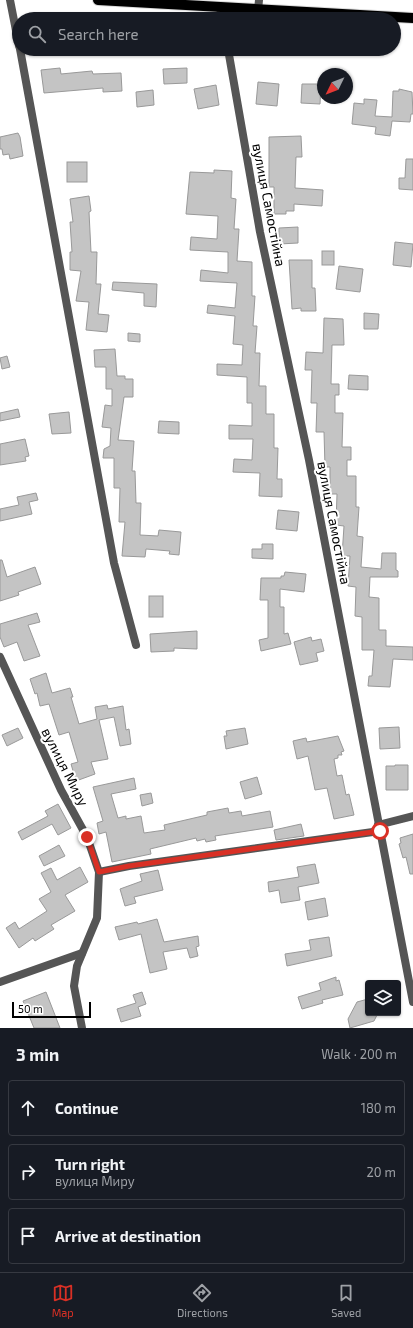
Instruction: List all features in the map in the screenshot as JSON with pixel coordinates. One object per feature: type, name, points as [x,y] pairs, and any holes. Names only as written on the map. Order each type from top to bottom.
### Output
[{"type":"main road","points":[[98,0],[220,7],[258,5],[341,12]]},
{"type":"main road","points":[[401,17],[413,18]]},
{"type":"street","points":[[10,0],[12,12]]},
{"type":"street","points":[[220,7],[221,12]]},
{"type":"street","points":[[20,56],[114,563],[136,645]]},
{"type":"street","name":"вулиця Самостійна","points":[[229,56],[260,232],[309,460],[413,1002]]},
{"type":"street","name":"вулиця Миру","points":[[0,657],[61,790],[87,837],[99,872],[97,918],[77,966],[74,986],[82,1028]]},
{"type":"street","points":[[99,872],[129,866],[379,828],[413,816]]},
{"type":"street","points":[[0,982],[82,953]]},
{"type":"building","points":[[60,68],[61,74],[92,71],[93,74],[121,73],[122,91],[103,92],[103,88],[44,93],[41,70]]},
{"type":"building","points":[[187,68],[187,83],[164,84],[163,69]]},
{"type":"building","points":[[258,82],[279,84],[277,106],[256,104]]},
{"type":"building","points":[[302,84],[317,84],[317,104],[301,103]]},
{"type":"building","points":[[216,85],[219,105],[198,109],[194,89]]},
{"type":"building","points":[[399,89],[412,92],[413,114],[411,114],[410,122],[392,121],[390,136],[375,134],[376,127],[352,124],[354,103],[364,104],[364,99],[377,100],[375,116],[392,117],[393,91],[399,91]]},
{"type":"building","points":[[153,90],[154,105],[137,107],[136,92]]},
{"type":"building","points":[[18,133],[23,156],[10,159],[9,154],[3,155],[2,149],[0,149],[0,137]]},
{"type":"building","points":[[301,136],[302,157],[296,157],[295,188],[323,190],[322,206],[294,204],[294,211],[286,211],[286,214],[274,214],[274,187],[269,187],[269,137]]},
{"type":"building","points":[[406,159],[413,159],[413,190],[399,189],[399,178],[405,178]]},
{"type":"building","points":[[67,162],[87,162],[87,182],[67,182]]},
{"type":"building","points":[[214,170],[232,171],[231,198],[236,199],[234,229],[239,229],[237,261],[252,262],[252,296],[255,296],[253,326],[257,326],[255,353],[260,353],[259,386],[266,386],[266,414],[274,414],[274,448],[278,448],[277,479],[282,479],[282,497],[259,496],[260,473],[233,472],[234,459],[252,460],[253,439],[229,439],[229,425],[252,426],[252,403],[247,403],[247,377],[217,375],[217,364],[242,365],[243,345],[233,344],[235,316],[207,313],[208,305],[235,308],[237,283],[200,281],[201,270],[228,273],[228,252],[190,250],[191,237],[217,239],[218,216],[186,214],[190,172],[214,173]]},
{"type":"building","points":[[89,196],[91,211],[89,212],[91,252],[97,252],[96,284],[101,284],[98,314],[109,315],[107,332],[86,330],[89,302],[76,301],[81,271],[70,270],[70,252],[72,252],[70,222],[73,222],[70,199]]},
{"type":"building","points":[[298,227],[298,243],[279,244],[279,228]]},
{"type":"building","points":[[395,242],[413,244],[411,267],[393,265]]},
{"type":"building","points":[[322,251],[334,251],[334,265],[322,265]]},
{"type":"building","points":[[289,260],[312,260],[312,288],[315,288],[316,311],[301,311],[301,308],[292,309]]},
{"type":"building","points":[[339,266],[363,269],[360,292],[336,289]]},
{"type":"building","points":[[113,282],[157,284],[156,307],[144,306],[144,293],[112,290]]},
{"type":"building","points":[[364,313],[379,314],[378,329],[364,329]]},
{"type":"building","points":[[324,318],[343,319],[344,345],[332,345],[331,384],[339,384],[339,395],[335,395],[335,413],[343,413],[342,447],[351,447],[351,460],[347,460],[347,476],[356,476],[356,507],[359,507],[357,536],[363,537],[361,567],[381,569],[382,553],[396,553],[396,570],[398,571],[398,577],[370,577],[369,597],[379,598],[379,630],[386,630],[386,646],[413,647],[413,660],[393,659],[390,687],[368,686],[369,676],[372,676],[374,650],[362,650],[362,617],[355,616],[356,587],[348,586],[350,556],[342,556],[344,526],[336,525],[337,494],[330,494],[330,467],[325,467],[324,432],[316,432],[317,403],[311,403],[312,370],[305,370],[306,352],[323,353]]},
{"type":"building","points":[[128,333],[140,334],[140,342],[128,341]]},
{"type":"building","points":[[115,349],[117,376],[125,376],[125,379],[133,379],[133,397],[124,397],[118,440],[134,441],[132,471],[135,471],[136,503],[141,503],[140,535],[158,536],[159,530],[181,532],[179,555],[169,554],[170,551],[146,549],[145,557],[122,556],[125,522],[119,522],[120,488],[114,488],[114,458],[103,458],[104,449],[110,446],[111,428],[102,427],[105,405],[112,406],[112,389],[106,389],[106,367],[95,367],[94,350]]},
{"type":"building","points":[[7,356],[10,367],[2,369],[0,358]]},
{"type":"building","points":[[349,375],[368,376],[368,390],[348,389]]},
{"type":"building","points":[[18,409],[20,417],[0,421],[0,413]]},
{"type":"building","points":[[69,412],[71,433],[52,434],[49,414]]},
{"type":"building","points":[[159,421],[179,422],[179,434],[158,433]]},
{"type":"building","points":[[25,439],[29,456],[25,457],[26,461],[0,465],[0,444]]},
{"type":"building","points":[[36,493],[38,500],[29,502],[32,514],[0,521],[0,509],[19,505],[17,497]]},
{"type":"building","points":[[278,510],[299,512],[297,531],[276,529]]},
{"type":"building","points":[[262,544],[273,544],[273,559],[252,558],[252,549],[262,549]]},
{"type":"building","points":[[0,560],[2,560],[7,577],[35,567],[41,584],[18,592],[19,595],[0,601]]},
{"type":"building","points":[[285,572],[306,574],[304,592],[280,589],[280,607],[284,607],[284,634],[288,633],[291,644],[261,651],[259,640],[268,638],[268,600],[260,600],[261,578],[281,578],[281,576],[284,576]]},
{"type":"building","points":[[149,596],[163,596],[163,617],[149,617]]},
{"type":"building","points":[[37,613],[40,622],[28,625],[40,656],[24,661],[17,642],[4,647],[0,637],[0,624]]},
{"type":"building","points":[[197,631],[197,649],[174,648],[174,651],[151,652],[150,634]]},
{"type":"building","points":[[311,637],[312,641],[321,639],[324,651],[316,653],[318,661],[300,665],[294,642]]},
{"type":"building","points":[[46,673],[52,693],[70,688],[73,697],[71,697],[79,724],[97,719],[95,707],[107,705],[108,709],[123,706],[126,730],[129,729],[131,744],[120,746],[114,717],[99,720],[108,759],[91,762],[95,774],[76,781],[71,764],[78,762],[69,732],[59,735],[49,704],[40,706],[37,693],[35,694],[30,679]]},
{"type":"building","points":[[399,727],[400,748],[380,749],[379,728]]},
{"type":"building","points":[[18,728],[23,738],[7,746],[2,735]]},
{"type":"building","points":[[245,728],[248,744],[226,749],[224,736],[227,736],[226,731]]},
{"type":"building","points":[[338,736],[344,751],[341,752],[342,755],[338,755],[338,758],[334,759],[337,776],[342,775],[346,795],[349,794],[354,815],[334,819],[327,788],[315,790],[308,756],[297,759],[293,741],[306,738],[307,742]]},
{"type":"building","points":[[408,765],[408,790],[386,790],[386,766]]},
{"type":"building","points":[[257,777],[262,794],[245,799],[240,782]]},
{"type":"building","points":[[134,778],[136,789],[111,794],[118,818],[126,816],[126,819],[141,816],[144,833],[165,830],[164,825],[207,815],[207,812],[228,808],[229,813],[241,811],[242,816],[270,811],[273,827],[215,836],[216,840],[206,842],[205,839],[197,841],[196,838],[150,849],[151,854],[112,862],[106,832],[99,834],[97,823],[103,821],[93,787]]},
{"type":"building","points":[[151,793],[153,803],[142,806],[140,795]]},
{"type":"building","points":[[58,804],[71,828],[58,835],[52,824],[22,840],[18,832],[48,816],[45,811]]},
{"type":"building","points":[[301,824],[304,836],[276,840],[274,830]]},
{"type":"building","points":[[413,834],[413,874],[410,874],[406,857],[403,858],[399,844],[401,843],[400,838]]},
{"type":"building","points":[[59,845],[65,856],[44,866],[39,856]]},
{"type":"building","points":[[315,864],[319,883],[298,887],[300,900],[281,903],[279,890],[269,892],[268,882],[299,877],[297,867]]},
{"type":"building","points":[[80,867],[88,882],[65,895],[75,911],[51,925],[54,929],[35,941],[33,938],[19,948],[6,928],[15,922],[19,929],[47,911],[39,899],[51,892],[41,873],[51,868],[57,880]]},
{"type":"building","points":[[158,870],[163,890],[134,897],[136,903],[125,906],[120,889],[142,881],[140,874]]},
{"type":"building","points":[[325,898],[328,916],[308,920],[305,902]]},
{"type":"building","points":[[157,919],[164,942],[198,936],[199,946],[196,947],[198,956],[190,958],[187,948],[163,952],[167,969],[150,973],[141,934],[119,940],[115,927],[137,922],[138,924]]},
{"type":"building","points":[[329,937],[332,956],[287,966],[285,954],[311,950],[309,940]]},
{"type":"building","points":[[336,977],[336,981],[339,980],[343,995],[322,1000],[323,1003],[302,1009],[298,997],[321,990],[319,983]]},
{"type":"building","points":[[46,992],[60,1028],[34,1028],[23,1001]]},
{"type":"building","points":[[142,992],[146,1004],[138,1007],[141,1016],[121,1022],[117,1009],[136,1003],[133,995]]},
{"type":"building","points":[[365,1000],[365,1016],[376,1016],[374,1021],[350,1028],[348,1019],[357,1002]]},
{"type":"route","points":[[87,837],[99,872],[129,866],[380,831]]}]
